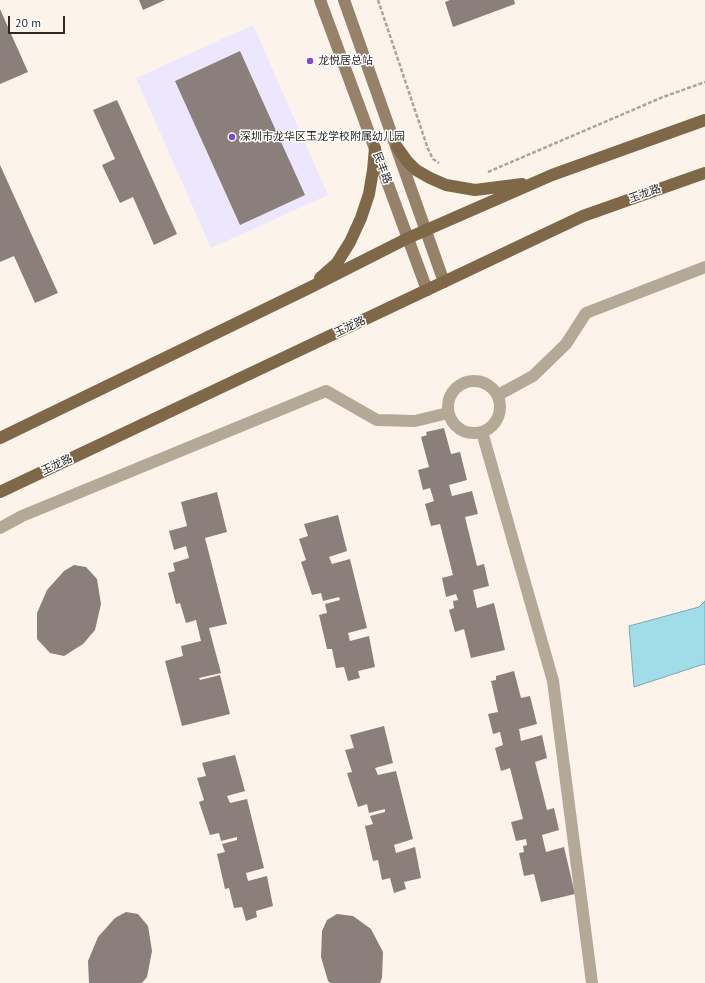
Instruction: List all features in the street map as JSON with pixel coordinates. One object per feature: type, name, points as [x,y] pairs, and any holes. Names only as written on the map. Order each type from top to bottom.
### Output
[{"type":"main road","name":"民丰路","points":[[320,0],[428,290]]},
{"type":"main road","name":"民丰路","points":[[344,0],[444,282]]},
{"type":"main road","points":[[0,438],[309,288],[408,238],[552,175],[705,120]]},
{"type":"main road","points":[[397,147],[407,161],[416,170],[446,185],[476,190],[535,182]]},
{"type":"main road","points":[[309,288],[337,263],[350,242],[368,194],[373,170],[374,148]]},
{"type":"main road","name":"玉龙路","points":[[0,492],[583,216],[705,173]]},
{"type":"street","points":[[498,395],[533,376],[566,344],[586,314],[705,267]]},
{"type":"street","points":[[477,380],[488,384],[498,395],[500,411],[491,427],[482,432],[466,432],[456,427],[452,422],[448,413],[448,403],[453,391],[459,385],[477,380]]},
{"type":"street","points":[[0,528],[22,516],[326,391],[377,420],[415,421],[448,413]]},
{"type":"street","points":[[482,432],[553,682],[592,983]]},
{"type":"path","points":[[378,0],[428,149],[433,159],[443,167]]},
{"type":"path","points":[[482,174],[663,97],[705,82]]},
{"type":"shaded area","name":"深圳市龙华区玉龙学校附属幼儿园","points":[[253,25],[328,195],[211,248],[136,78]]},
{"type":"water","points":[[705,601],[705,665],[704,664],[634,687],[629,626],[699,607]]},
{"type":"building","points":[[139,0],[165,0],[143,10]]},
{"type":"building","points":[[450,0],[514,0],[515,4],[453,27],[445,2]]},
{"type":"building","points":[[0,9],[28,72],[0,84]]},
{"type":"building","points":[[240,51],[305,195],[240,225],[175,81]]},
{"type":"building","points":[[117,100],[177,234],[154,245],[133,197],[120,203],[102,165],[115,159],[93,110]]},
{"type":"building","points":[[0,165],[58,293],[35,303],[14,256],[0,262]]},
{"type":"building","points":[[444,428],[451,454],[460,452],[467,480],[449,485],[452,496],[472,491],[478,514],[465,517],[477,566],[484,564],[489,586],[473,590],[477,608],[494,603],[505,650],[471,658],[464,629],[455,632],[449,610],[454,608],[453,601],[458,600],[456,594],[446,597],[442,578],[453,575],[440,524],[431,526],[425,504],[434,501],[430,488],[423,490],[418,470],[429,467],[421,437],[427,435],[426,432]]},
{"type":"building","points":[[217,492],[227,532],[205,538],[227,624],[209,628],[221,673],[199,678],[200,680],[220,675],[230,714],[182,726],[165,661],[183,656],[181,646],[201,641],[196,620],[186,623],[180,603],[176,604],[168,573],[175,571],[173,563],[189,558],[186,546],[174,550],[169,531],[187,526],[181,502]]},
{"type":"building","points":[[338,515],[347,551],[329,557],[332,564],[350,559],[367,628],[348,633],[350,641],[369,636],[375,667],[358,671],[360,678],[348,681],[344,667],[336,668],[332,649],[327,649],[319,615],[327,613],[325,604],[340,600],[339,597],[323,601],[321,593],[312,595],[301,562],[306,560],[299,539],[308,536],[304,524]]},
{"type":"building","points":[[74,565],[86,567],[97,579],[101,604],[95,630],[83,644],[64,656],[50,653],[37,639],[37,613],[47,590],[64,571]]},
{"type":"building","points":[[514,671],[521,698],[530,696],[537,724],[519,729],[521,741],[542,735],[547,758],[535,762],[547,810],[554,808],[559,830],[542,835],[546,852],[564,847],[575,894],[541,902],[534,874],[524,876],[519,853],[524,852],[523,846],[527,845],[526,839],[516,841],[511,822],[523,819],[510,768],[501,771],[495,748],[503,745],[500,732],[493,734],[488,714],[498,712],[491,681],[496,680],[496,676]]},
{"type":"building","points":[[384,726],[393,763],[375,768],[378,775],[396,771],[413,839],[394,845],[396,853],[415,847],[421,878],[404,882],[406,889],[394,893],[390,878],[382,880],[378,860],[373,861],[365,826],[373,824],[370,816],[385,812],[385,809],[369,813],[367,804],[358,807],[347,773],[352,772],[345,750],[354,748],[350,735]]},
{"type":"building","points":[[235,755],[245,791],[227,796],[230,803],[247,799],[264,868],[246,873],[248,881],[267,876],[273,906],[256,911],[257,917],[246,921],[242,907],[234,908],[229,888],[225,889],[217,854],[225,852],[222,844],[237,840],[237,837],[221,841],[219,833],[210,835],[199,802],[204,800],[197,778],[206,776],[202,763]]},
{"type":"building","points":[[126,912],[138,914],[148,926],[152,951],[147,977],[142,983],[89,983],[88,961],[98,937],[115,918]]},
{"type":"building","points":[[337,914],[353,916],[371,929],[383,952],[382,978],[380,983],[330,983],[328,981],[321,957],[322,931],[327,920]]},
{"type":"place","name":"龙悦居总站","points":[[310,61]]},
{"type":"place","name":"深圳市龙华区玉龙学校附属幼儿园","points":[[232,137]]}]
